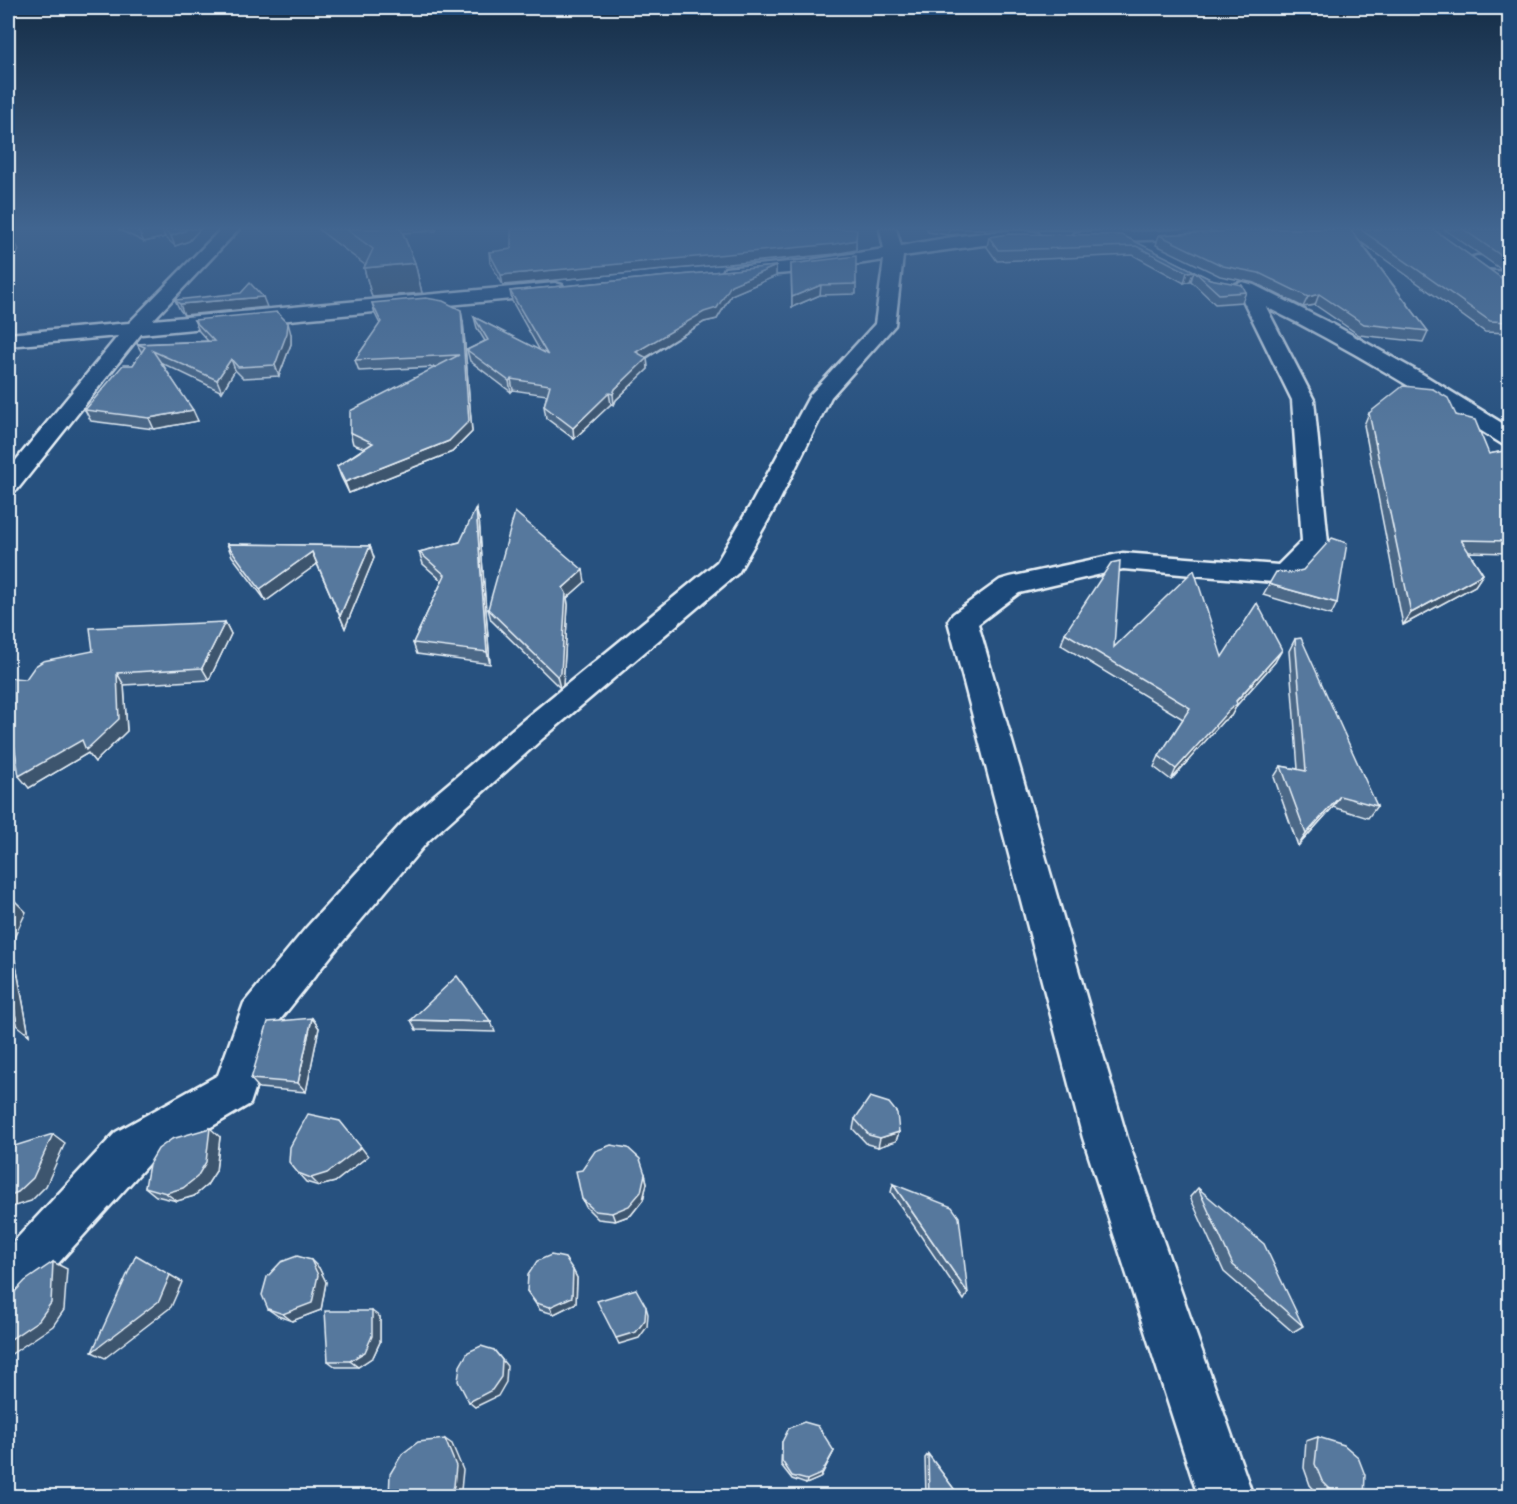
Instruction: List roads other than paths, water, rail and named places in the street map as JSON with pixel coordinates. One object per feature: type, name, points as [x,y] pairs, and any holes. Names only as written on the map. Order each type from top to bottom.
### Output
[{"type":"street","points":[[8,486],[134,329],[163,299]]},
{"type":"street","points":[[8,340],[446,299]]},
{"type":"street","points":[[8,1283],[132,1148],[235,1089],[258,1016],[320,940],[416,831],[532,730],[728,567],[766,501],[821,395],[885,325],[887,299]]},
{"type":"street","points":[[1225,1497],[1105,1138],[963,621],[1010,586],[1123,561],[1285,574],[1315,543],[1303,400],[1243,299]]},
{"type":"street","points":[[1262,299],[1327,329],[1406,374],[1509,439]]}]
